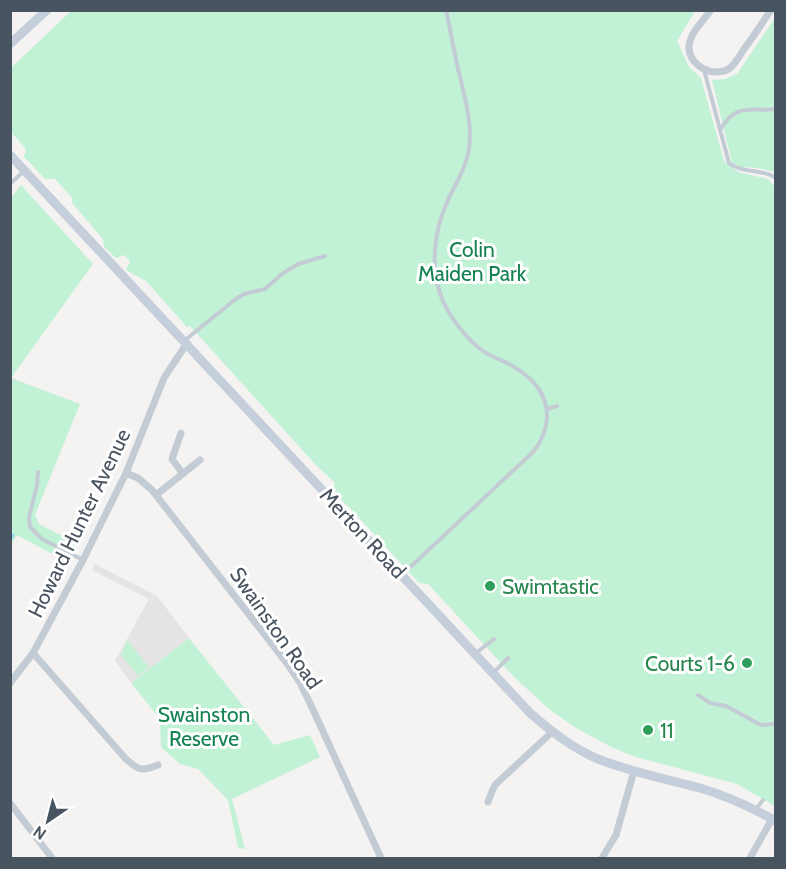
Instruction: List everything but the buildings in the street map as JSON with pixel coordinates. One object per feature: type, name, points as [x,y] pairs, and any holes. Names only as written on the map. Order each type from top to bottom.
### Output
[{"type":"main road","points":[[10,44],[47,10]]},
{"type":"main road","name":"Merton Road","points":[[10,155],[530,713],[552,732],[590,755],[634,771],[720,795],[774,820]]},
{"type":"street","points":[[711,10],[695,31],[689,47],[693,60],[703,69],[713,73],[724,71],[735,63],[771,10]]},
{"type":"street","name":"Howard Hunter Avenue","points":[[10,682],[33,653],[83,560],[126,473],[164,378],[185,342]]},
{"type":"street","points":[[181,433],[172,459],[183,474]]},
{"type":"street","points":[[156,495],[201,460]]},
{"type":"street","name":"Swainston Road","points":[[126,473],[147,484],[286,662],[298,681],[381,858]]},
{"type":"street","points":[[33,653],[125,758],[143,770],[158,765]]},
{"type":"street","points":[[488,802],[496,784],[552,732]]},
{"type":"street","points":[[602,858],[616,835],[634,771]]},
{"type":"street","points":[[10,802],[52,858]]},
{"type":"street","points":[[750,858],[774,820]]},
{"type":"lane","points":[[402,575],[534,451],[543,437],[546,425],[547,409],[542,392],[532,379],[474,344],[459,327],[443,302],[437,282],[434,251],[440,224],[464,167],[470,136],[468,112],[446,10]]},
{"type":"lane","points":[[703,69],[729,163],[736,168],[774,176]]},
{"type":"lane","points":[[720,130],[735,112],[776,109]]},
{"type":"lane","points":[[11,184],[25,170]]},
{"type":"lane","points":[[185,342],[237,298],[265,289],[297,264],[325,256]]},
{"type":"lane","points":[[547,409],[557,406]]},
{"type":"lane","points":[[38,472],[37,485],[28,517],[30,527],[42,539],[83,560]]},
{"type":"lane","points":[[476,654],[494,639]]},
{"type":"lane","points":[[493,674],[508,658]]},
{"type":"lane","points":[[698,695],[710,703],[726,706],[761,725],[776,725]]},
{"type":"lane","points":[[755,810],[763,800]]},
{"type":"shaded area","points":[[95,564],[157,596],[189,638],[131,683],[115,661],[149,599],[92,570]]},
{"type":"green space","name":"Colin Maiden Park","points":[[71,11],[695,11],[677,41],[689,67],[701,78],[724,161],[738,172],[768,179],[775,187],[775,806],[737,784],[636,757],[613,748],[576,728],[550,710],[514,677],[428,584],[419,583],[341,500],[333,488],[335,483],[314,463],[190,326],[187,327],[146,281],[126,270],[130,261],[124,255],[116,258],[104,247],[103,239],[55,179],[45,179],[24,157],[26,149],[11,132],[11,68]]},
{"type":"green space","points":[[775,18],[775,172],[740,167],[732,163],[712,80],[725,79],[737,74]]},
{"type":"green space","points":[[21,185],[93,264],[11,378],[80,404],[35,515],[39,524],[76,543],[67,562],[17,535],[11,544],[10,199]]},
{"type":"green space","name":"Swainston Reserve","points":[[189,638],[274,745],[310,735],[320,757],[232,799],[245,849],[238,848],[228,800],[198,769],[180,764],[161,747],[160,719],[131,683]]},
{"type":"green space","points":[[127,640],[149,667],[138,676],[121,655]]},
{"type":"waterway","points":[[10,540],[13,535]]},
{"type":"place","name":"Swimtastic","points":[[490,586]]},
{"type":"place","name":"Courts 1-6","points":[[747,663]]},
{"type":"place","name":"11","points":[[648,730]]}]
